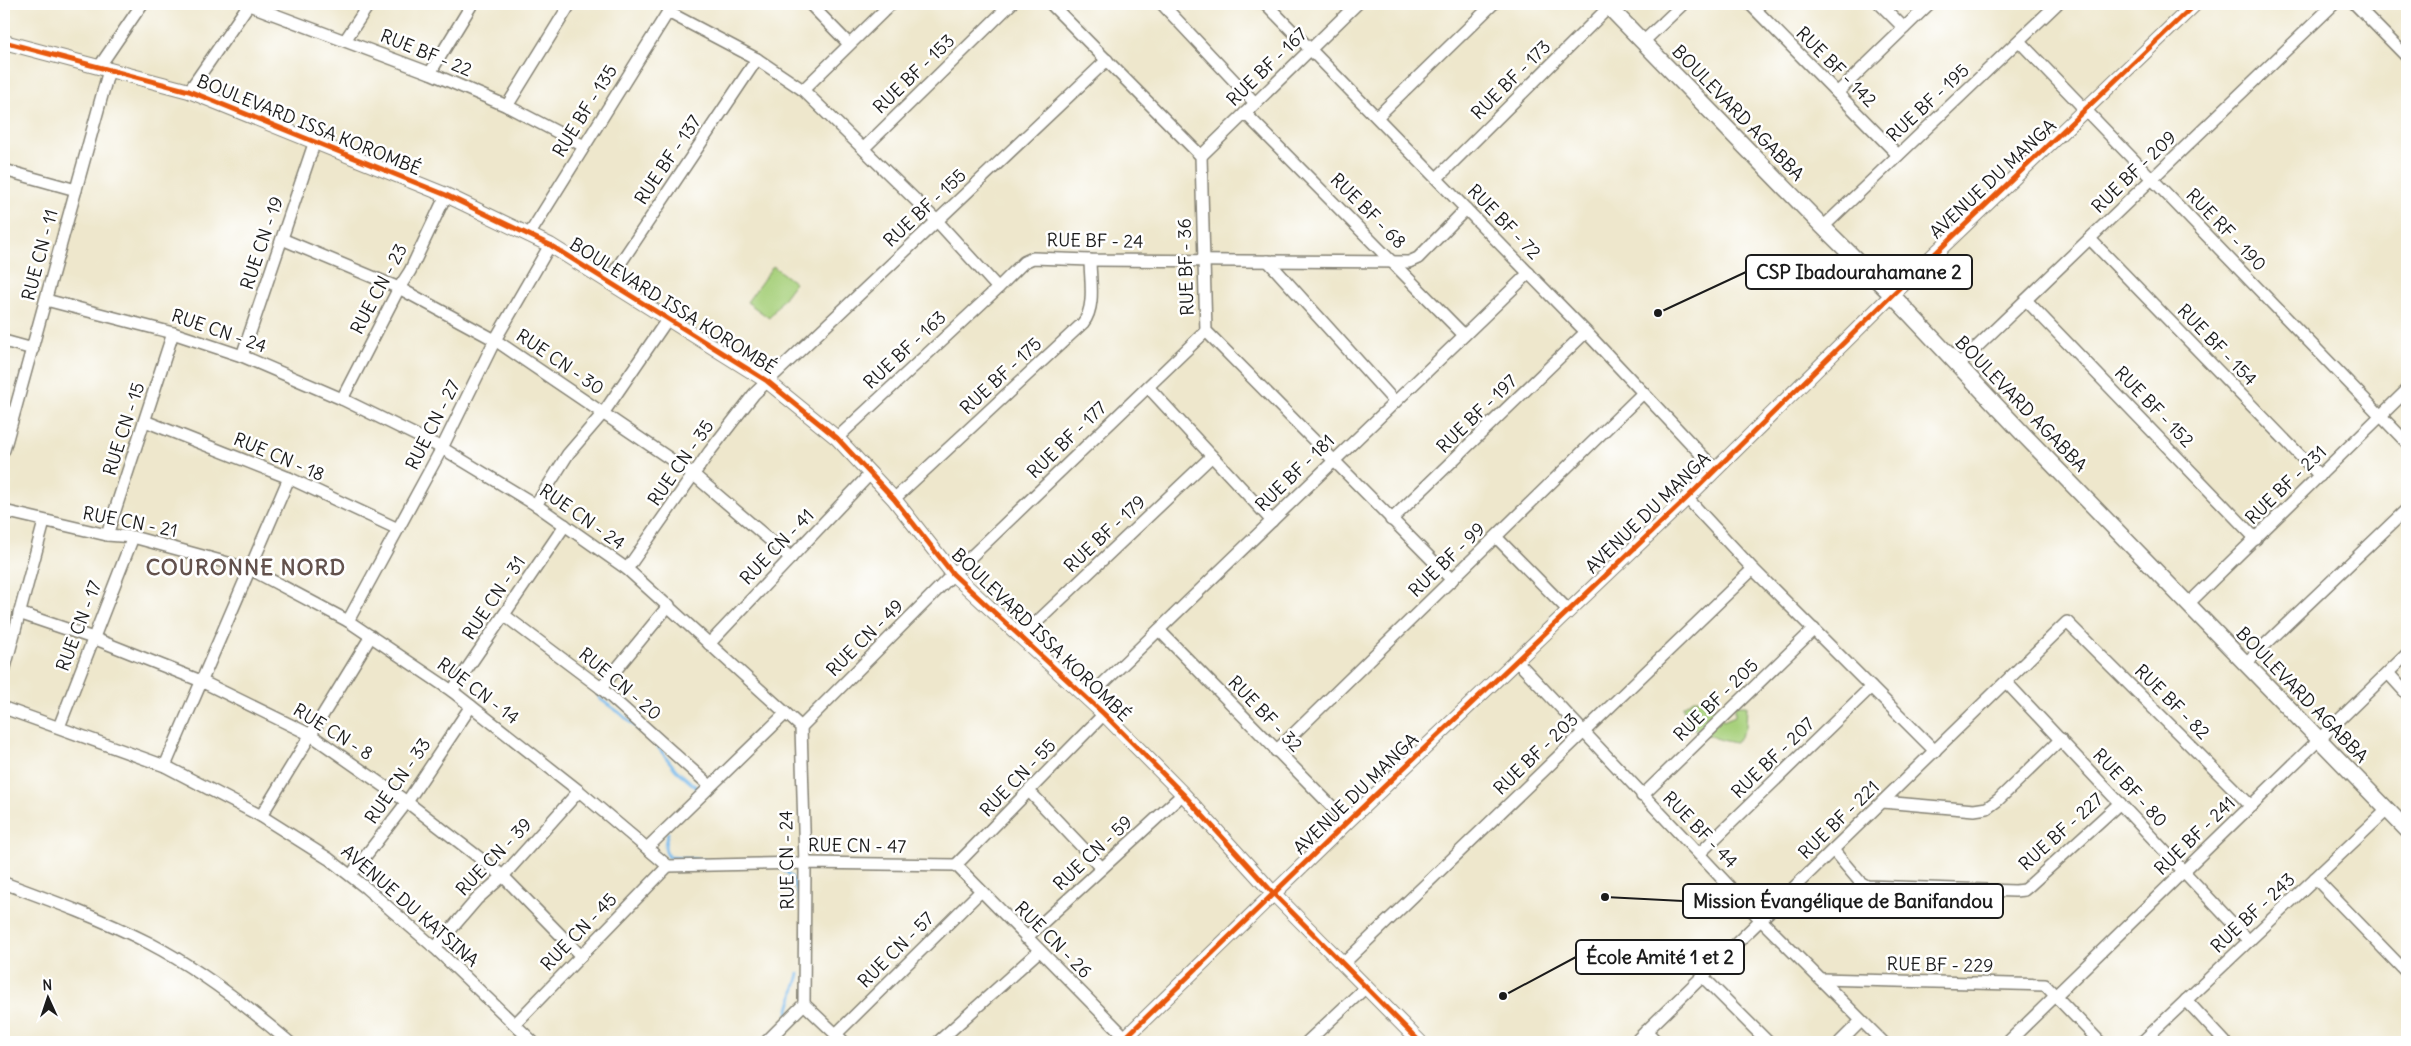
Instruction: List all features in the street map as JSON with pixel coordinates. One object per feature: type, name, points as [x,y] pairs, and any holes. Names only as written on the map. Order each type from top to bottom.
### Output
[{"type":"main road","name":"BOULEVARD AGABBA","points":[[1608,5],[1823,227],[1892,295],[2407,830]]},
{"type":"street","name":"RUE CN - 11","points":[[4,450],[76,190],[104,69],[142,4]]},
{"type":"street","points":[[189,91],[249,4]]},
{"type":"street","name":"RUE BF - 22","points":[[249,4],[430,72],[507,106],[584,146]]},
{"type":"street","points":[[346,40],[369,4]]},
{"type":"street","points":[[430,72],[472,4]]},
{"type":"street","points":[[507,106],[570,4]]},
{"type":"street","points":[[810,4],[849,44]]},
{"type":"street","points":[[803,90],[891,4]]},
{"type":"street","name":"RUE BF - 153","points":[[864,148],[1011,4]]},
{"type":"street","points":[[1051,4],[1201,156]]},
{"type":"street","points":[[1162,4],[1255,103]]},
{"type":"street","name":"RUE BF - 72","points":[[1266,4],[1586,332],[1714,468]]},
{"type":"street","name":"RUE BF - 167","points":[[1201,156],[1358,4]]},
{"type":"street","points":[[1377,117],[1493,4]]},
{"type":"street","points":[[1643,42],[1683,4]]},
{"type":"street","name":"RUE BF - 142","points":[[1750,4],[1898,155]]},
{"type":"street","points":[[1880,4],[1904,28]]},
{"type":"street","points":[[1837,93],[1929,4]]},
{"type":"street","name":"RUE BF - 195","points":[[1823,227],[2057,4]]},
{"type":"street","name":"AVENUE DU MANGA","points":[[1125,1041],[1273,893],[1687,498],[1714,468],[2195,4]]},
{"type":"street","name":"RUE BF - 209","points":[[1958,365],[2334,4]]},
{"type":"street","points":[[2355,4],[2407,57]]},
{"type":"street","name":"RUE BF - 173","points":[[1437,178],[1608,5]]},
{"type":"street","points":[[669,8],[756,59],[803,90],[937,221],[998,288]]},
{"type":"street","name":"RUE BF - 135","points":[[529,235],[669,8]]},
{"type":"street","name":"RUE RF - 190","points":[[2019,41],[2407,444]]},
{"type":"street","name":"BOULEVARD ISSA KOROMBÉ","points":[[4,42],[189,91],[446,195],[550,245],[669,317],[768,381],[837,438],[871,473],[953,574],[1104,714],[1183,794],[1273,893],[1420,1042]]},
{"type":"street","name":"RUE BF - 137","points":[[609,280],[756,59]]},
{"type":"street","name":"RUE BF - 155","points":[[768,381],[1107,60]]},
{"type":"street","name":"RUE BF - 68","points":[[1245,113],[1464,335]]},
{"type":"street","name":"RUE CN - 19","points":[[242,356],[315,141]]},
{"type":"street","name":"RUE BF - 36","points":[[1201,156],[1206,331],[1452,580]]},
{"type":"street","points":[[4,170],[76,190]]},
{"type":"street","name":"RUE CN - 23","points":[[342,399],[398,288],[410,271],[446,195]]},
{"type":"street","name":"RUE BF - 24","points":[[998,288],[1024,262],[1033,258],[1396,264],[1410,262],[1418,258],[1466,209]]},
{"type":"street","name":"RUE CN - 30","points":[[282,239],[398,288],[495,340],[604,412],[694,476],[791,558]]},
{"type":"street","name":"RUE BF - 154","points":[[2090,239],[2320,476]]},
{"type":"street","name":"RUE CN - 27","points":[[348,621],[442,448],[495,340],[550,245]]},
{"type":"street","name":"RUE BF - 175","points":[[894,500],[1089,316],[1090,260]]},
{"type":"street","points":[[1268,262],[1395,402]]},
{"type":"street","name":"RUE BF - 181","points":[[1087,699],[1529,273]]},
{"type":"street","name":"RUE BF - 163","points":[[837,438],[998,288]]},
{"type":"street","name":"RUE CN - 24","points":[[46,300],[173,333],[242,356],[342,399],[442,448],[536,505],[627,569],[669,605],[784,714],[801,727],[805,863],[804,1004]]},
{"type":"street","name":"RUE BF - 152","points":[[2026,300],[2256,539]]},
{"type":"street","points":[[536,505],[568,454],[604,412],[669,317]]},
{"type":"street","name":"RUE BF - 177","points":[[953,574],[1206,331]]},
{"type":"street","name":"RUE BF - 197","points":[[1391,520],[1586,332]]},
{"type":"street","name":"RUE CN - 15","points":[[107,535],[173,333]]},
{"type":"street","points":[[4,341],[33,349]]},
{"type":"street","name":"RUE CN - 35","points":[[627,569],[741,408],[768,381]]},
{"type":"street","points":[[1148,387],[1272,521]]},
{"type":"street","name":"RUE BF - 231","points":[[2188,604],[2407,390]]},
{"type":"street","name":"RUE BF - 99","points":[[1276,751],[1643,393]]},
{"type":"street","name":"RUE CN - 18","points":[[145,421],[289,478],[398,529]]},
{"type":"street","name":"RUE BF - 179","points":[[1021,637],[1212,456]]},
{"type":"street","name":"RUE CN - 41","points":[[709,644],[871,473]]},
{"type":"street","points":[[165,766],[289,478]]},
{"type":"street","points":[[1687,498],[1753,568],[1935,751]]},
{"type":"street","points":[[2247,662],[2407,509]]},
{"type":"street","name":"RUE CN - 21","points":[[4,511],[44,522],[107,535],[133,537],[250,569]]},
{"type":"street","points":[[4,671],[44,522]]},
{"type":"street","name":"RUE CN - 31","points":[[452,690],[565,525]]},
{"type":"street","name":"RUE CN - 17","points":[[59,727],[133,537]]},
{"type":"street","points":[[1496,537],[1568,610]]},
{"type":"street","name":"RUE BF - 203","points":[[1343,964],[1753,568]]},
{"type":"street","name":"RUE CN - 14","points":[[250,569],[348,621],[452,690],[579,791],[668,866]]},
{"type":"street","name":"RUE CN - 49","points":[[801,727],[953,574]]},
{"type":"street","points":[[601,688],[669,605]]},
{"type":"street","name":"RUE CN - 8","points":[[19,613],[93,638],[202,680],[310,735],[407,802],[503,876],[581,956]]},
{"type":"street","name":"RUE CN - 20","points":[[504,615],[601,688],[709,785]]},
{"type":"street","name":"RUE BF - 221","points":[[1635,1042],[2067,622]]},
{"type":"street","name":"RUE BF - 82","points":[[2067,622],[2251,806]]},
{"type":"street","name":"RUE BF - 205","points":[[1642,796],[1814,629]]},
{"type":"street","name":"RUE BF - 32","points":[[1159,630],[1347,822]]},
{"type":"street","points":[[261,816],[371,636]]},
{"type":"street","name":"RUE BF - 241","points":[[2008,1042],[2407,654]]},
{"type":"street","name":"RUE BF - 44","points":[[1516,660],[1642,796],[1761,920],[1883,1042]]},
{"type":"street","points":[[2388,673],[2407,694]]},
{"type":"street","name":"RUE BF - 80","points":[[2006,682],[2249,941]]},
{"type":"street","name":"RUE BF - 207","points":[[1698,854],[1872,687]]},
{"type":"street","name":"RUE CN - 33","points":[[351,875],[407,802],[471,706]]},
{"type":"street","name":"AVENUE DU KATSINA","points":[[4,708],[165,766],[261,816],[351,875],[435,948],[516,1023],[533,1042]]},
{"type":"street","points":[[647,848],[709,785],[784,714]]},
{"type":"street","name":"RUE CN - 55","points":[[956,866],[1104,714]]},
{"type":"street","points":[[1882,802],[1974,810],[1987,808],[1998,800],[2061,739]]},
{"type":"street","name":"RUE CN - 39","points":[[435,948],[477,899],[503,876],[579,791]]},
{"type":"street","points":[[1029,791],[1102,868]]},
{"type":"street","name":"RUE CN - 59","points":[[1026,938],[1183,794]]},
{"type":"street","name":"RUE BF - 227","points":[[1833,850],[1860,882],[1867,886],[2015,892],[2024,890],[2030,885],[2120,803]]},
{"type":"street","name":"RUE BF - 243","points":[[2142,1042],[2387,810]]},
{"type":"street","name":"RUE CN - 47","points":[[668,866],[805,863],[956,866]]},
{"type":"street","name":"RUE CN - 45","points":[[516,1023],[668,866]]},
{"type":"street","name":"RUE CN - 26","points":[[956,866],[1125,1041]]},
{"type":"street","points":[[2315,878],[2407,973]]},
{"type":"street","points":[[4,884],[78,910],[150,944],[217,986],[289,1042]]},
{"type":"street","name":"RUE CN - 57","points":[[840,1038],[980,892]]},
{"type":"street","points":[[938,1042],[1039,951]]},
{"type":"street","points":[[1703,977],[1768,1042]]},
{"type":"street","name":"RUE BF - 229","points":[[1820,979],[2045,985],[2100,1042]]},
{"type":"street","points":[[1308,1042],[1366,987]]},
{"type":"street","points":[[2186,1000],[2225,1042]]},
{"type":"street","points":[[766,1042],[804,1004],[840,1038]]},
{"type":"street","points":[[1840,1042],[1861,1021]]},
{"type":"street","points":[[1646,1031],[1657,1042]]},
{"type":"green space","points":[[773,266],[795,283],[769,318],[747,302]]},
{"type":"green space","points":[[1694,699],[1713,700],[1713,706],[1720,713],[1723,721],[1735,716],[1735,705],[1747,705],[1746,727],[1736,743],[1712,737],[1690,725],[1684,714],[1683,706]]},
{"type":"waterway","points":[[558,664],[576,675]]},
{"type":"waterway","points":[[596,690],[600,699],[620,713],[658,747],[676,770],[697,788],[697,795]]},
{"type":"waterway","points":[[668,833],[665,846],[669,857],[705,860]]},
{"type":"waterway","points":[[781,869],[792,878],[800,902]]},
{"type":"waterway","points":[[788,1013],[799,974]]},
{"type":"cycle path","points":[[1121,1042],[1347,822],[1687,498],[1892,295],[2195,4]]},
{"type":"cycle path","points":[[4,42],[189,91],[446,195],[550,245],[767,381],[837,438],[894,499],[953,574],[1104,714],[1183,794],[1273,893],[1420,1042]]},
{"type":"place","name":"CSP Ibadourahamane 2","points":[[1658,313]]},
{"type":"place","name":"Mission Évangélique de Banifandou","points":[[1605,897]]},
{"type":"place","name":"École Amité 1 et 2","points":[[1503,996]]},
{"type":"district","name":"COURONNE NORD","points":[[246,567]]}]
